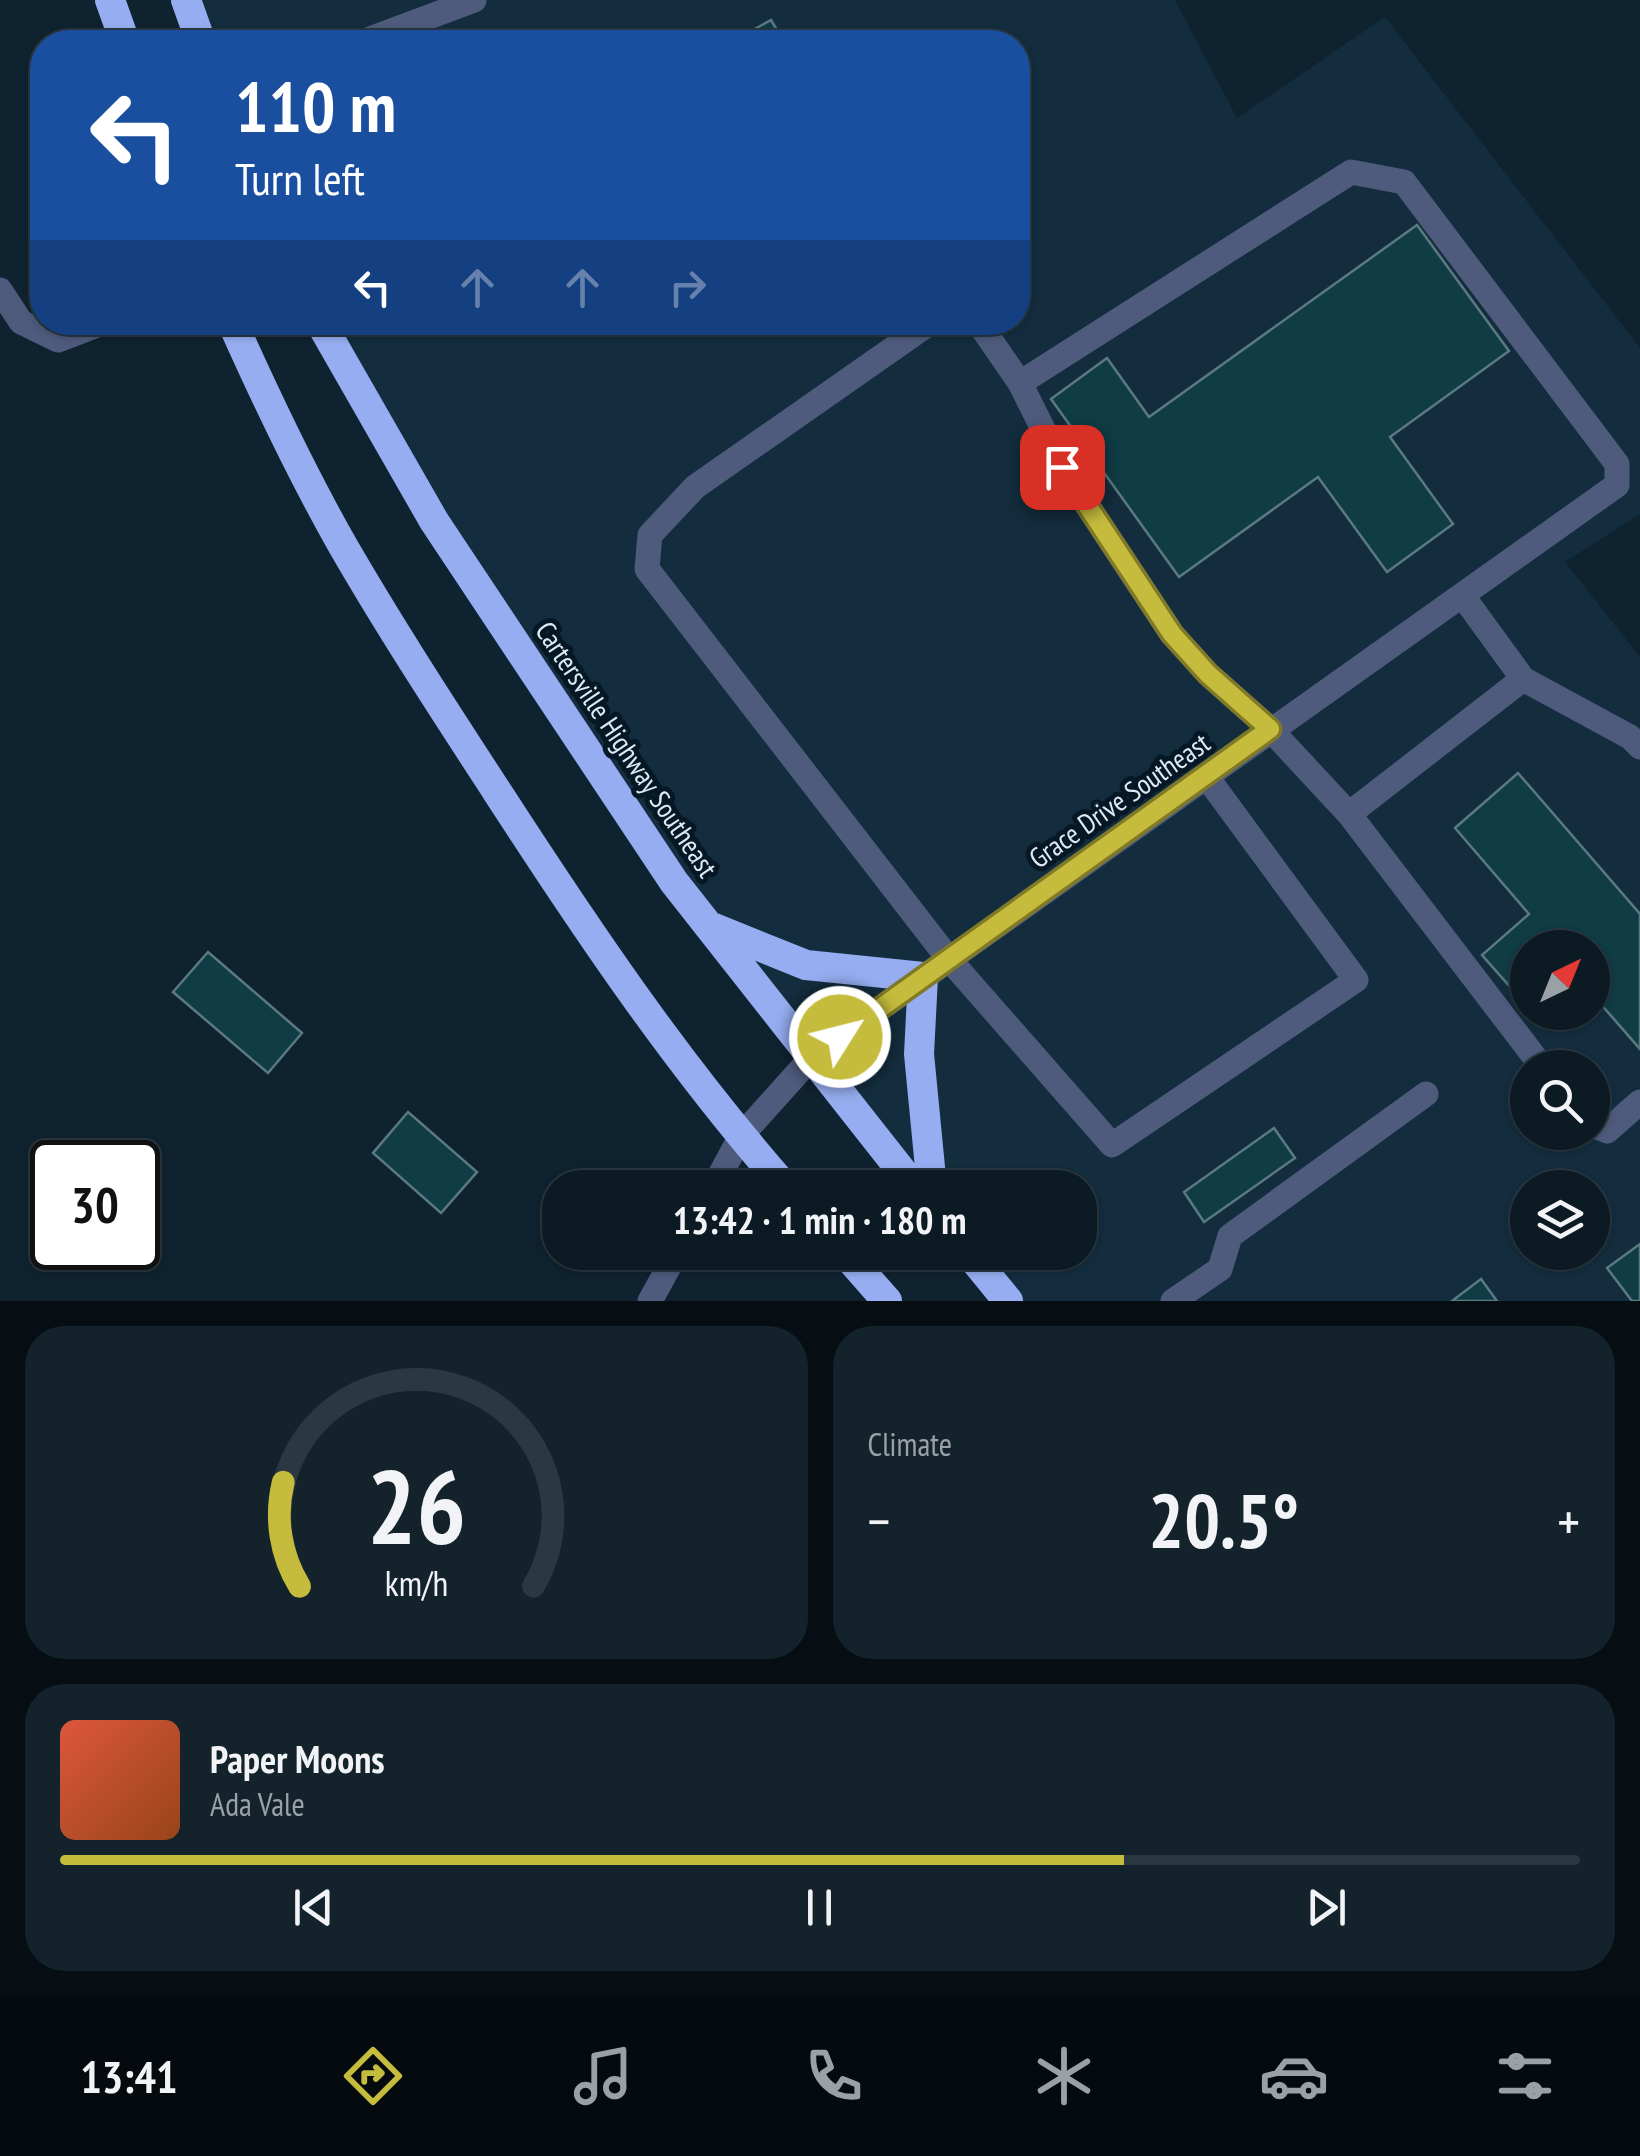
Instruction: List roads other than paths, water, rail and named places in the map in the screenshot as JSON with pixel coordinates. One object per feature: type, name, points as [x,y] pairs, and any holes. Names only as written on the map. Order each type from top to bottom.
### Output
[{"type":"highway","points":[[110,0],[121,30]]},
{"type":"highway","points":[[186,0],[197,30]]},
{"type":"highway","points":[[238,335],[342,544],[416,665],[601,952],[770,1170]]},
{"type":"highway","name":"Cartersville Highway Southeast","points":[[327,335],[434,521],[674,882],[901,1170]]},
{"type":"highway","points":[[710,926],[806,965],[922,978],[919,1054],[930,1170]]},
{"type":"highway","points":[[859,1270],[886,1301]]},
{"type":"highway","points":[[983,1270],[1008,1301]]},
{"type":"street","points":[[394,30],[474,0]]},
{"type":"street","name":"Grace Drive Southeast","points":[[723,1170],[741,1136],[812,1057],[1617,484],[1618,464],[1404,182],[1351,172],[1020,383]]},
{"type":"street","points":[[0,290],[20,322],[30,327]]},
{"type":"street","points":[[47,335],[58,340],[71,335]]},
{"type":"street","points":[[912,335],[695,487],[650,535],[648,569],[948,958],[1112,1145],[1356,980],[1206,776]]},
{"type":"street","points":[[987,335],[1020,383],[1062,467],[1172,634],[1208,674],[1270,729],[1349,814],[1529,1050]]},
{"type":"street","points":[[1462,595],[1523,679],[1630,736],[1640,747]]},
{"type":"street","points":[[1349,814],[1523,679]]},
{"type":"street","points":[[1173,1301],[1220,1270],[1230,1236],[1426,1094]]},
{"type":"street","points":[[1610,1128],[1640,1102]]},
{"type":"street","points":[[650,1301],[667,1270]]}]
